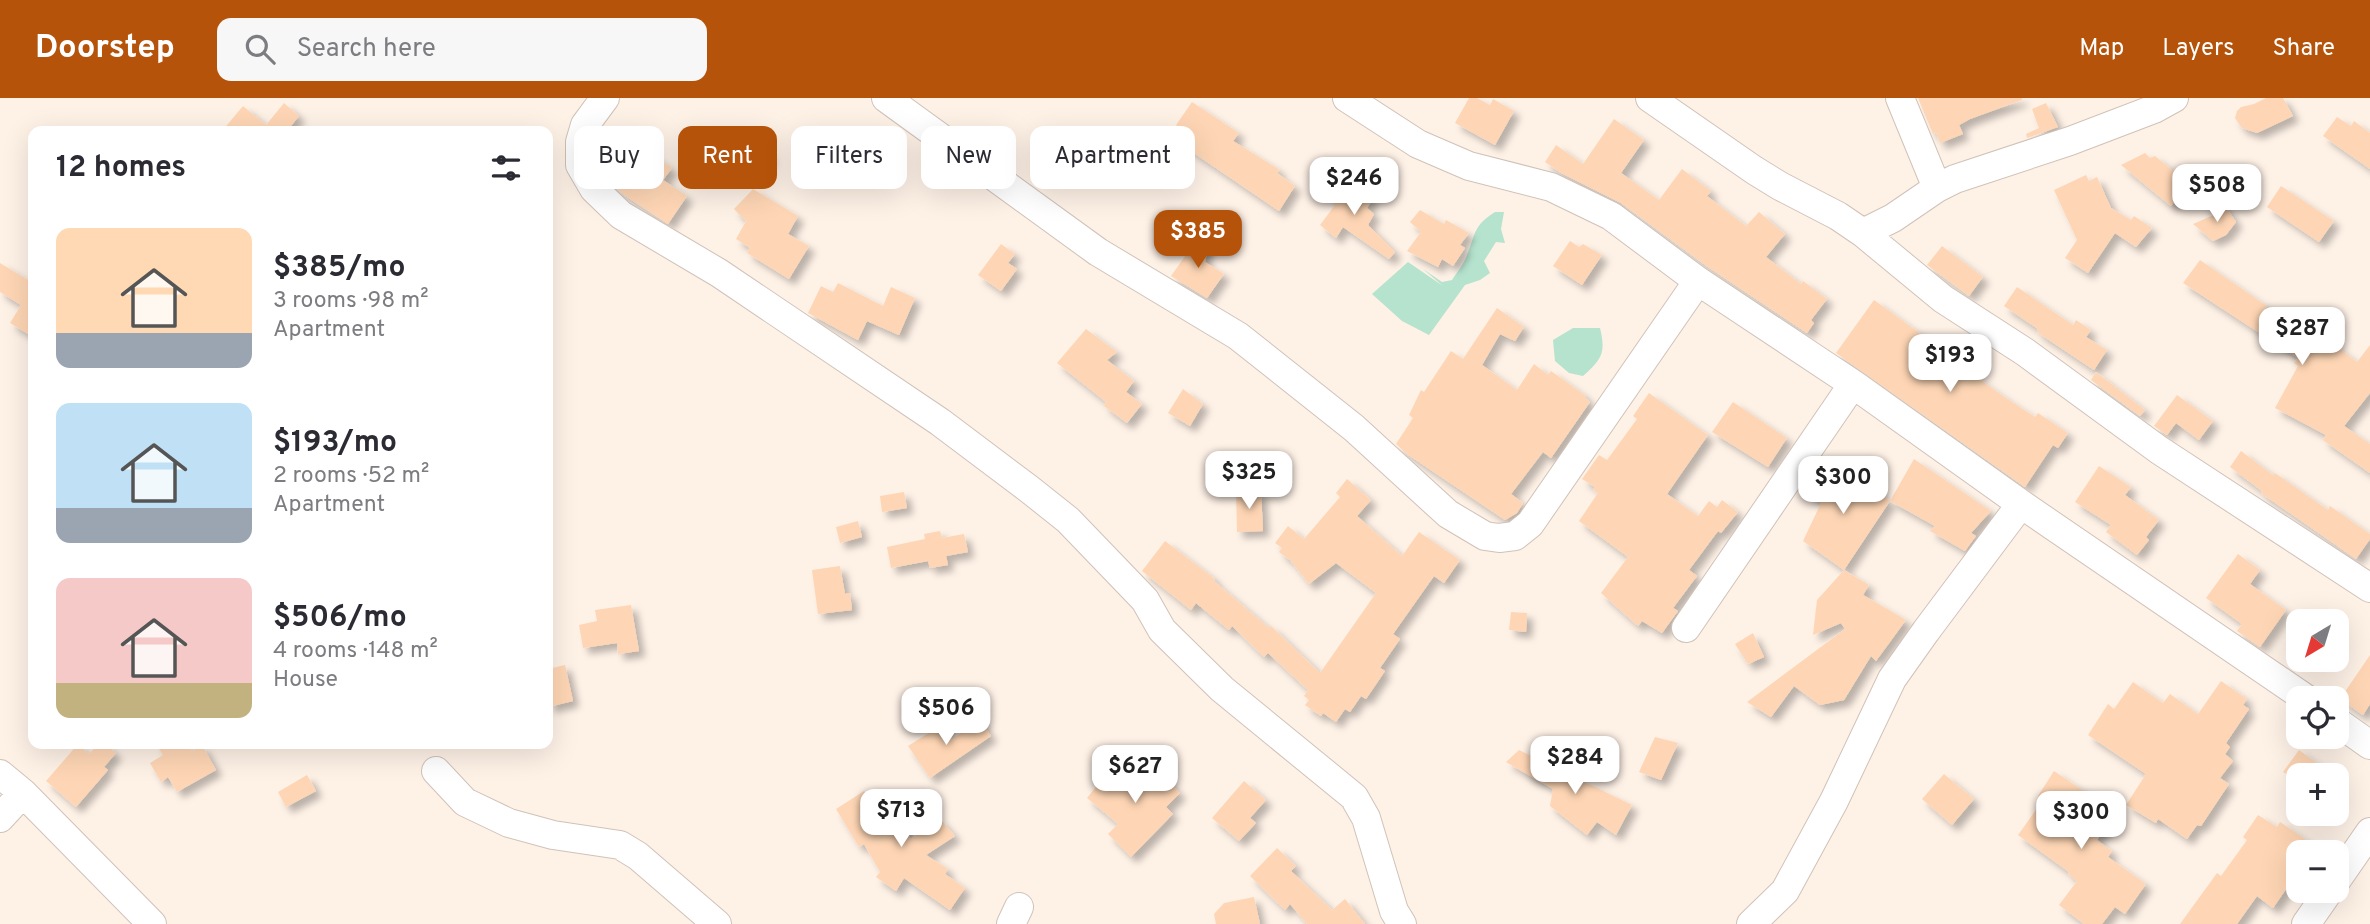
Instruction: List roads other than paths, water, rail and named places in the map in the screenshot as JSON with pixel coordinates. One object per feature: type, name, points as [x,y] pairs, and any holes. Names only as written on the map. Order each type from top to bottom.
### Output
[{"type":"street","points":[[605,98],[585,125],[580,142],[580,165],[594,189],[621,215],[719,273],[940,422],[1068,520],[1145,600],[1162,629],[1222,689],[1354,797],[1366,818],[1394,911],[1402,924]]},
{"type":"street","points":[[886,98],[1098,252],[1238,336],[1353,428],[1448,514],[1485,536],[1515,536],[1530,524],[1698,281]]},
{"type":"street","points":[[1347,98],[1418,144],[1469,166],[1551,187],[1611,216],[1698,281],[1853,384],[2021,504],[2287,686]]},
{"type":"street","points":[[1650,98],[1754,170],[1864,233],[1943,299],[2025,352],[2159,450],[2370,587]]},
{"type":"street","points":[[1900,98],[1937,188]]},
{"type":"street","points":[[1864,233],[1893,218],[1937,188],[2159,102]]},
{"type":"street","points":[[1686,628],[1853,384]]},
{"type":"street","points":[[1751,924],[1785,891],[1834,801],[1892,679],[2021,504]]},
{"type":"street","points":[[2349,730],[2370,745]]},
{"type":"street","points":[[436,771],[465,802],[509,823],[553,835],[620,845],[646,863],[717,924]]},
{"type":"street","points":[[0,774],[23,793],[152,924]]},
{"type":"street","points":[[0,818],[23,793]]},
{"type":"street","points":[[2349,862],[2370,832]]},
{"type":"street","points":[[2306,924],[2321,903]]}]
